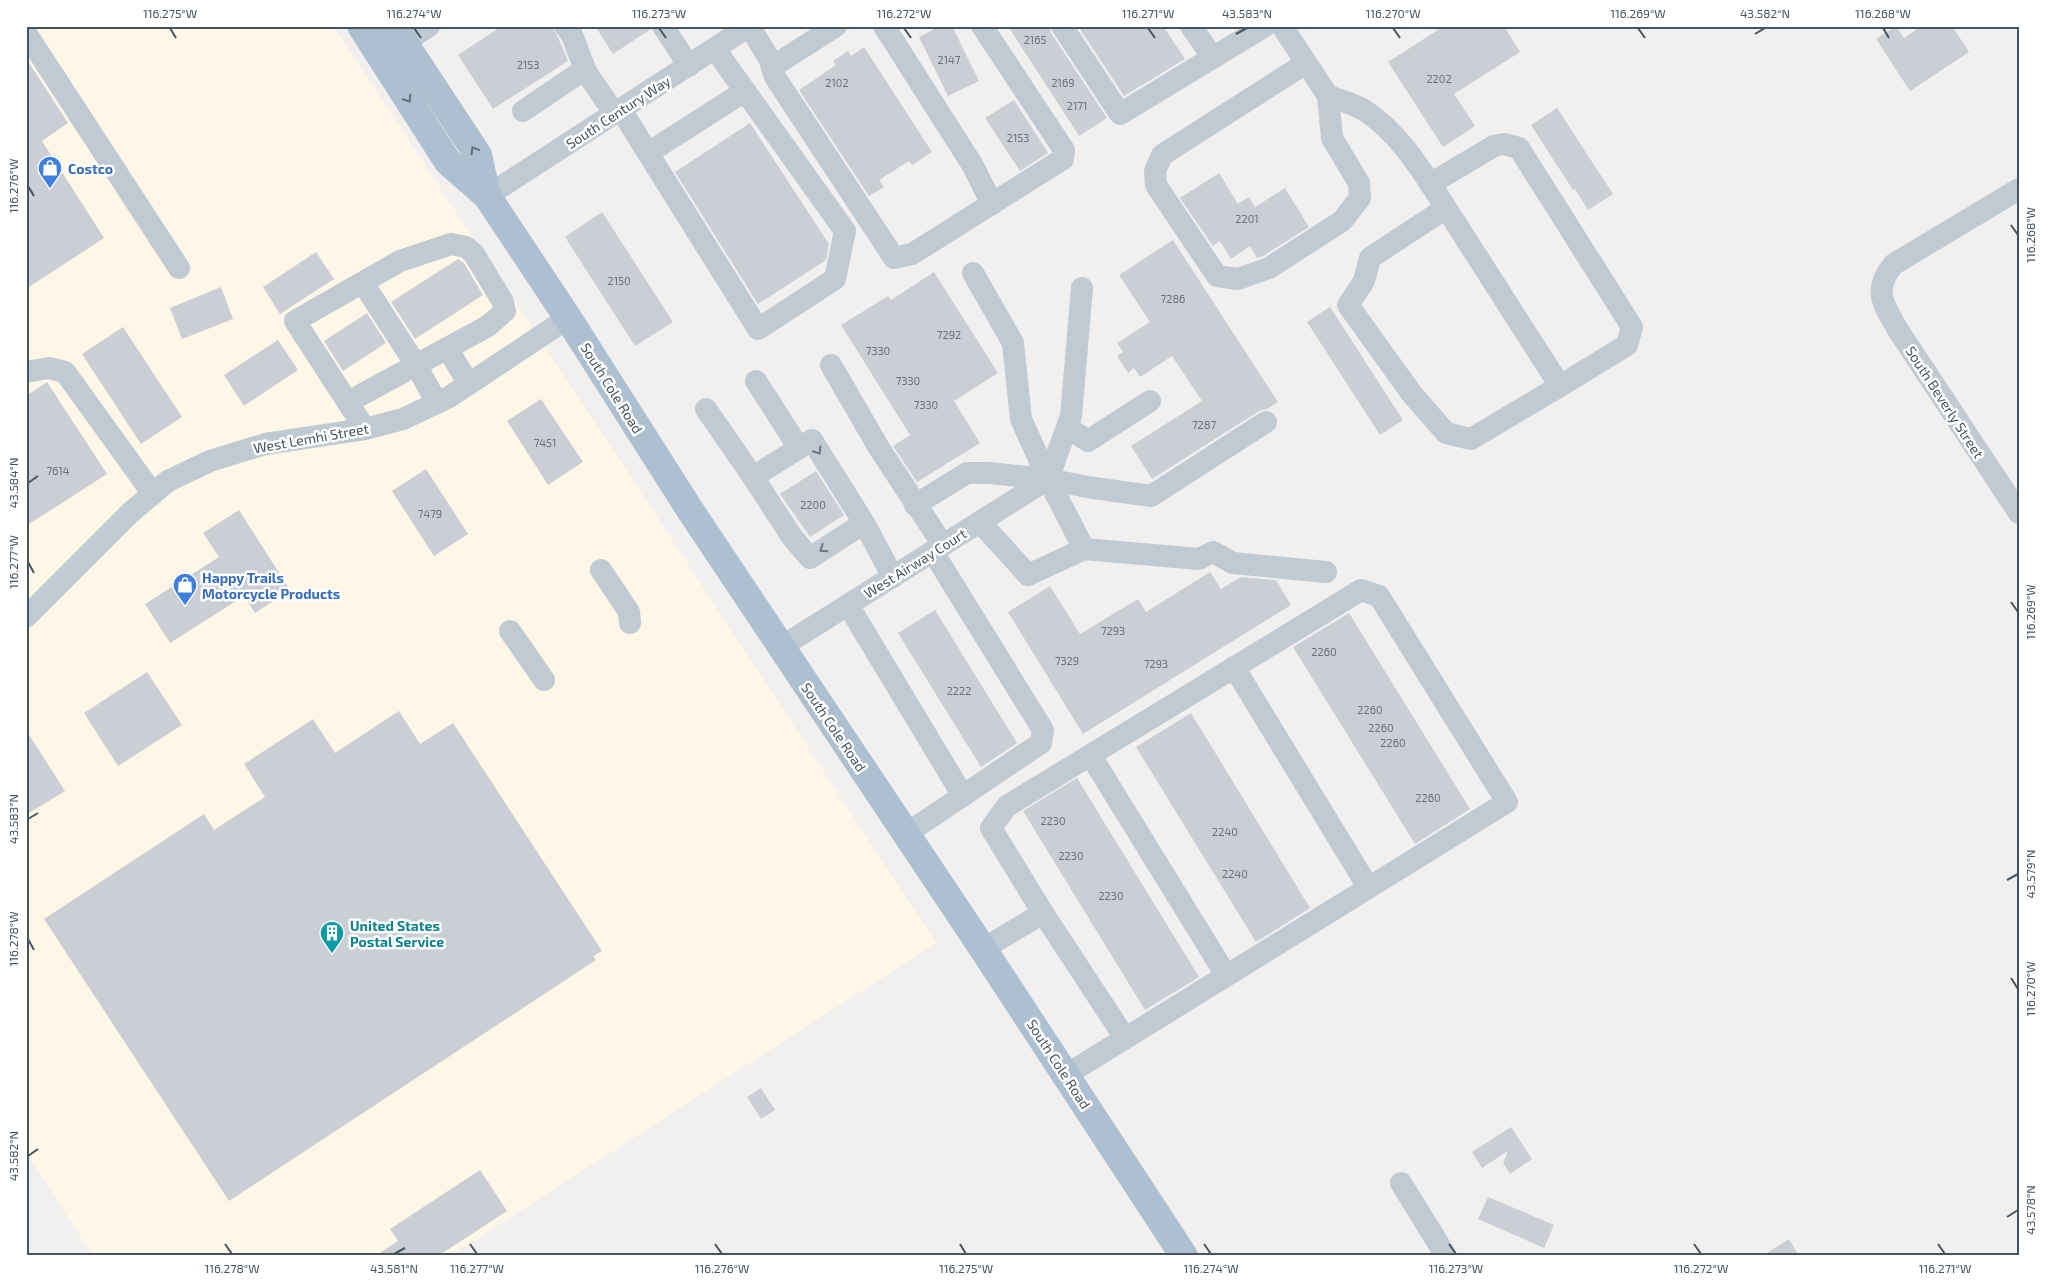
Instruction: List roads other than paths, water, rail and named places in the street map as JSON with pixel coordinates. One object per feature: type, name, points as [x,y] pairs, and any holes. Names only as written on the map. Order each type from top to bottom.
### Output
[{"type":"main road","name":"South Cole Road","points":[[361,26],[448,162],[487,196],[568,318],[647,444],[983,949],[1184,1256]]},
{"type":"main road","name":"South Cole Road","points":[[399,34],[478,156],[487,196]]},
{"type":"street","points":[[382,58],[399,34],[429,26]]},
{"type":"street","points":[[565,26],[572,35],[585,69],[648,153],[758,329],[835,279],[845,231],[715,49]]},
{"type":"street","points":[[663,26],[689,66]]},
{"type":"street","points":[[749,26],[769,58],[776,77],[894,258],[912,254],[1063,159],[1064,150],[982,26]]},
{"type":"street","name":"South Century Way","points":[[487,196],[749,26]]},
{"type":"street","points":[[772,67],[836,26]]},
{"type":"street","points":[[884,26],[973,166],[992,204]]},
{"type":"street","points":[[1062,26],[1120,114],[1265,26]]},
{"type":"street","points":[[1191,26],[1213,58]]},
{"type":"street","points":[[1293,30],[1306,63],[1328,96],[1332,138],[1359,183],[1360,198],[1342,220],[1269,268],[1238,279],[1218,276],[1156,186],[1155,171],[1162,155],[1306,63]]},
{"type":"street","points":[[26,33],[179,268]]},
{"type":"street","points":[[523,111],[585,69]]},
{"type":"street","points":[[648,153],[745,91]]},
{"type":"street","points":[[1328,96],[1364,110],[1397,138],[1417,163],[1560,386]]},
{"type":"street","points":[[1430,184],[1494,146],[1504,144],[1519,148],[1632,328],[1627,344],[1471,439],[1446,433],[1412,394],[1348,305],[1364,281],[1370,258],[1446,208]]},
{"type":"street","name":"South Beverly Street","points":[[2019,189],[1894,264],[1885,274],[1880,287],[1886,311],[2019,513]]},
{"type":"street","points":[[348,402],[488,326],[506,311],[503,302],[470,250],[466,247],[452,244],[400,261],[295,321],[365,429]]},
{"type":"street","points":[[973,273],[1014,343],[1021,419],[1048,479],[1084,549]]},
{"type":"street","points":[[363,283],[416,365],[437,403]]},
{"type":"street","points":[[1048,479],[1071,416],[1082,288]]},
{"type":"street","name":"West Lemhi Street","points":[[28,610],[130,513],[168,481],[210,461],[265,444],[365,429],[403,419],[437,403],[469,384],[568,318]]},
{"type":"street","points":[[447,348],[469,384]]},
{"type":"street","points":[[831,365],[879,448],[915,505],[938,549],[1043,730],[1042,743],[906,834]]},
{"type":"street","points":[[26,372],[49,368],[65,372],[153,494]]},
{"type":"street","points":[[756,381],[799,448]]},
{"type":"street","points":[[1067,427],[1088,441],[1150,400]]},
{"type":"street","points":[[706,409],[792,537],[810,558],[864,523]]},
{"type":"street","points":[[915,505],[967,473],[989,473],[1048,479],[1087,487],[1151,496],[1266,422]]},
{"type":"street","points":[[752,478],[812,440],[864,523],[893,577]]},
{"type":"street","name":"West Airway Court","points":[[781,647],[1048,479]]},
{"type":"street","points":[[980,522],[1028,575],[1084,549],[1199,560],[1213,552],[1233,563],[1326,572]]},
{"type":"street","points":[[595,574],[626,626]]},
{"type":"street","points":[[1066,1075],[1508,802],[1379,596],[1361,590],[1007,806],[991,828],[1043,913],[1125,1038]]},
{"type":"street","points":[[848,605],[963,796]]},
{"type":"street","points":[[516,627],[550,676]]},
{"type":"street","points":[[1234,667],[1368,887]]},
{"type":"street","points":[[1091,756],[1226,975]]},
{"type":"street","points":[[983,949],[1043,913]]},
{"type":"street","points":[[1401,1183],[1446,1256]]},
{"type":"place","name":"Costco","points":[[50,189]]},
{"type":"place","name":"Happy Trails Motorcycle Products","points":[[185,606]]},
{"type":"place","name":"United States Postal Service","points":[[332,954]]}]
